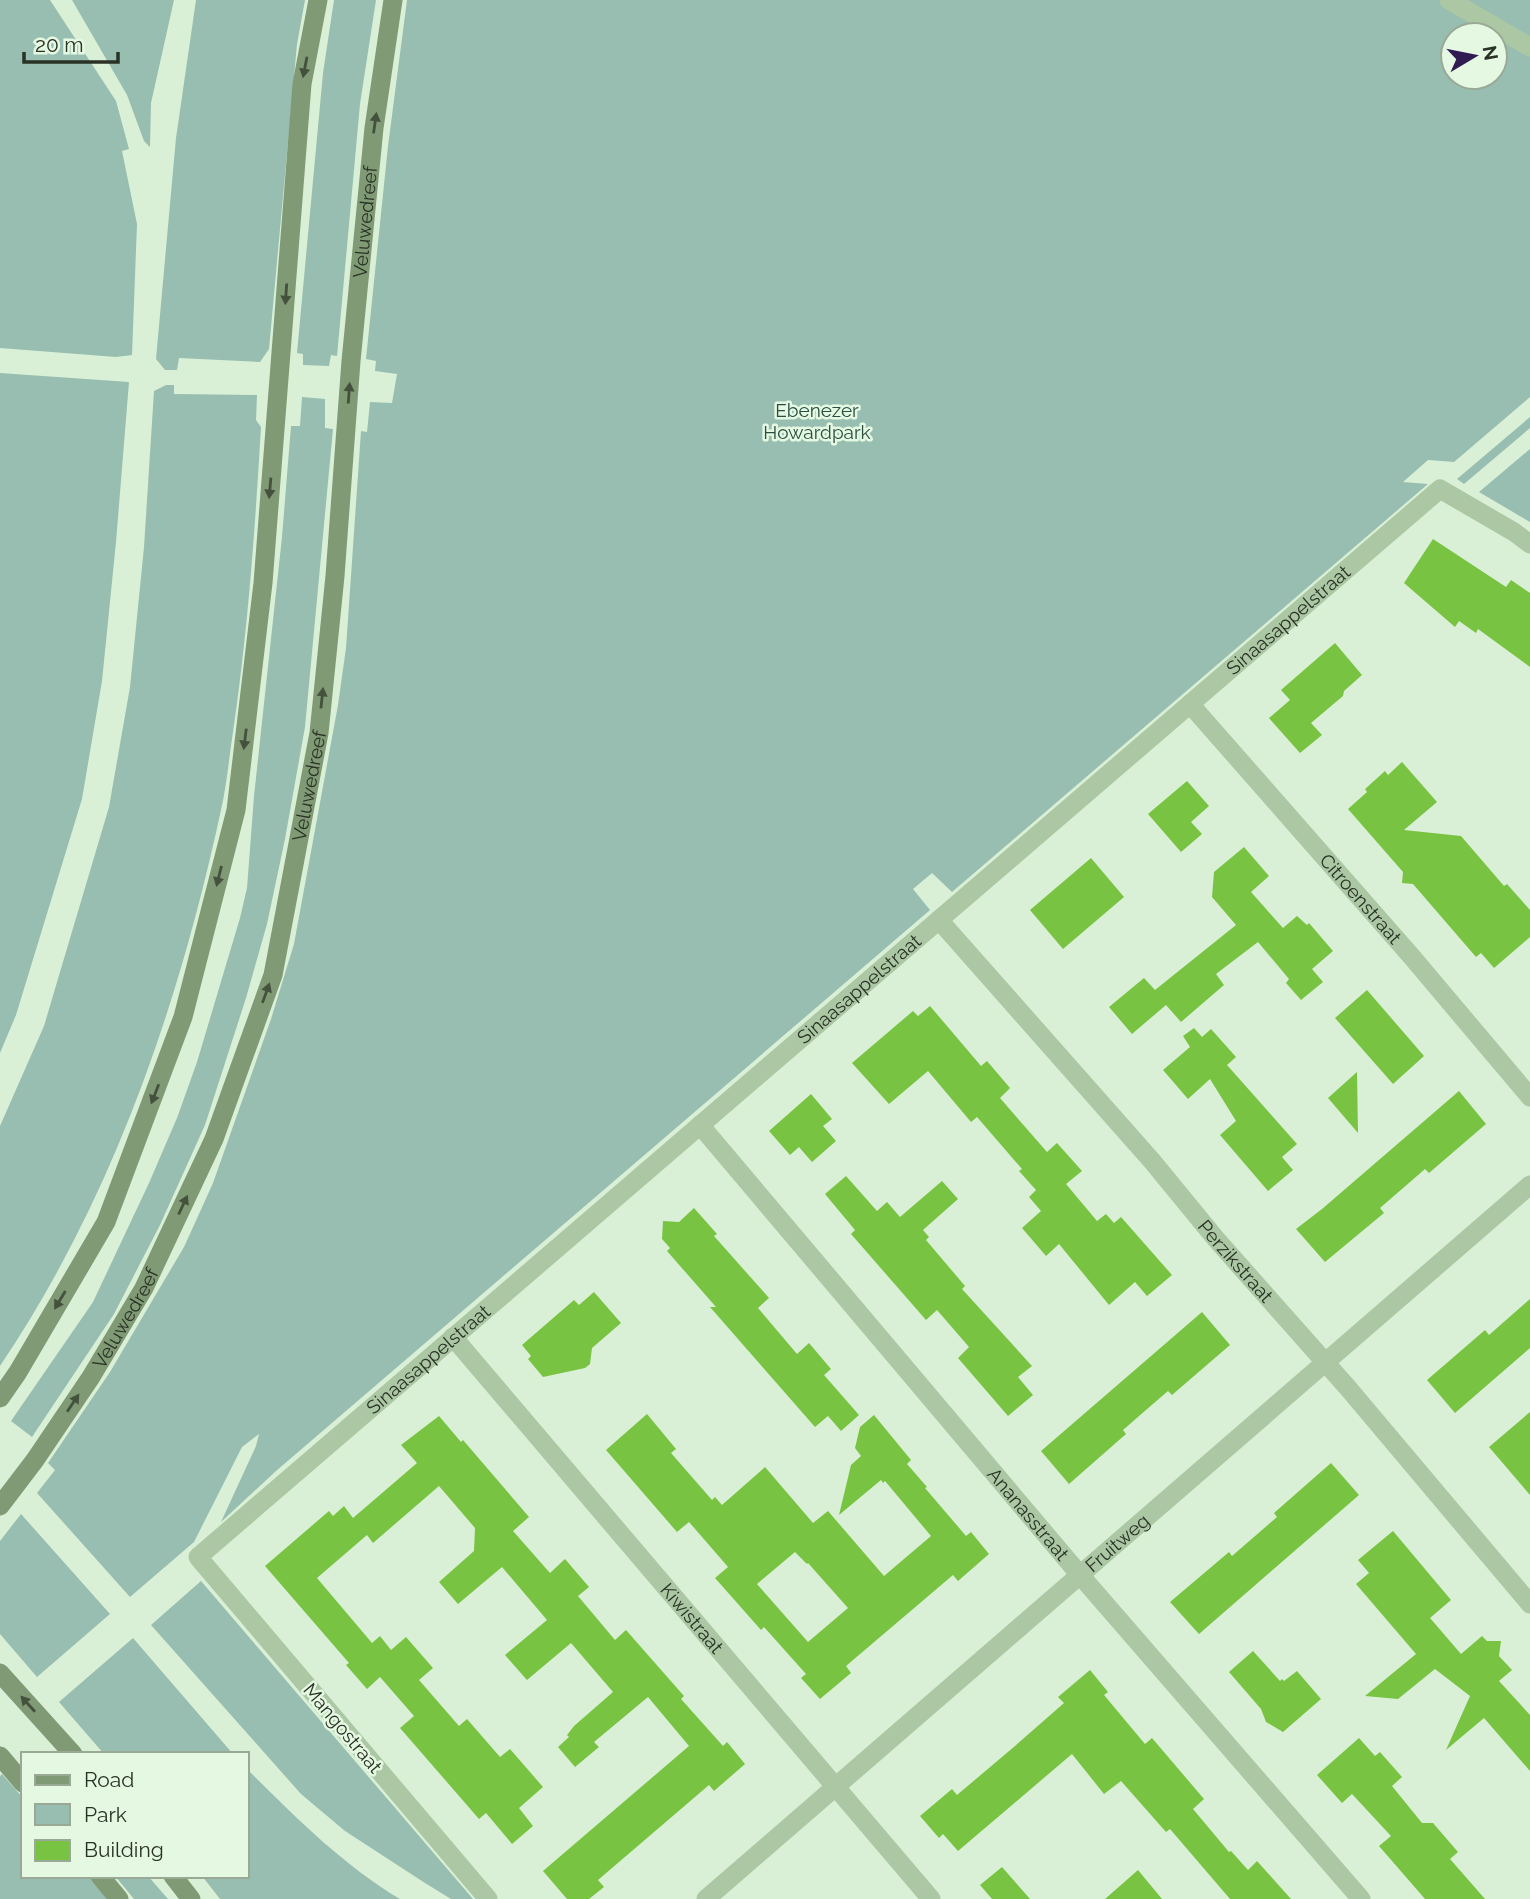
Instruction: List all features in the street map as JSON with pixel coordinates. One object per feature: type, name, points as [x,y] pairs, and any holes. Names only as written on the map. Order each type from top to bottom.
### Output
[{"type":"main road","points":[[0,1398],[106,1222],[183,1017],[236,810],[263,583],[302,84],[318,0]]},
{"type":"main road","name":"Veluwedreef","points":[[0,1506],[91,1377],[144,1289],[214,1139],[273,975],[319,733],[374,128],[393,0]]},
{"type":"main road","points":[[3,1677],[71,1752]]},
{"type":"main road","points":[[5,1762],[21,1781]]},
{"type":"main road","points":[[102,1878],[119,1899]]},
{"type":"main road","points":[[175,1878],[191,1899]]},
{"type":"street","points":[[1449,0],[1530,47]]},
{"type":"street","name":"Sinaasappelstraat","points":[[198,1557],[1440,489],[1530,544]]},
{"type":"street","name":"Citroenstraat","points":[[1190,704],[1412,957],[1530,1097]]},
{"type":"street","name":"Perzikstraat","points":[[939,920],[1152,1161],[1530,1604]]},
{"type":"street","name":"Ananasstraat","points":[[700,1125],[1080,1575],[1360,1899]]},
{"type":"street","name":"Fruitweg","points":[[706,1899],[1530,1185]]},
{"type":"street","name":"Kiwistraat","points":[[453,1337],[931,1899]]},
{"type":"street","name":"Mangostraat","points":[[198,1557],[488,1899]]},
{"type":"green space","points":[[0,0],[50,0],[116,101],[129,149],[122,151],[137,224],[132,355],[116,357],[0,348]]},
{"type":"green space","points":[[72,0],[174,0],[151,103],[150,147],[144,141],[127,95]]},
{"type":"green space","points":[[196,0],[305,0],[297,44],[269,349],[260,362],[179,358],[177,370],[165,370],[156,359],[176,138]]},
{"type":"green space","points":[[334,0],[376,0],[360,104],[337,356],[331,355],[329,366],[303,365],[303,354],[297,353],[323,73]]},
{"type":"green space","name":"Ebenezer Howardpark","points":[[407,0],[1530,0],[1530,397],[1454,462],[1428,460],[1403,482],[1428,484],[952,892],[932,873],[913,889],[930,910],[276,1471],[221,1522],[259,1434],[242,1447],[194,1542],[130,1597],[37,1493],[55,1470],[48,1463],[110,1372],[184,1247],[213,1183],[271,1019],[294,944],[346,648],[361,431],[367,432],[370,402],[392,403],[397,374],[375,371],[376,361],[366,359],[388,146]]},
{"type":"green space","points":[[0,373],[129,382],[102,681],[82,799],[16,1015],[0,1053]]},
{"type":"green space","points":[[166,385],[174,385],[174,394],[257,395],[256,420],[261,427],[250,580],[225,790],[184,956],[137,1099],[76,1237],[0,1366],[0,1126],[44,1026],[109,807],[130,687],[144,547],[154,391]]},
{"type":"green space","points":[[302,397],[325,399],[325,428],[333,429],[305,727],[267,924],[205,1125],[160,1225],[114,1314],[32,1437],[11,1421],[93,1302],[149,1183],[197,1062],[240,918],[247,888],[291,426],[300,426]]},
{"type":"green space","points":[[1530,417],[1530,428],[1464,484],[1457,479]]},
{"type":"green space","points":[[1530,449],[1530,522],[1479,492]]},
{"type":"green space","points":[[21,1514],[110,1614],[37,1677],[0,1634],[0,1541]]},
{"type":"green space","points":[[201,1581],[473,1899],[451,1899],[345,1831],[301,1794],[151,1625]]},
{"type":"green space","points":[[133,1638],[231,1752],[102,1752],[59,1702]]},
{"type":"green space","points":[[248,1770],[339,1855],[400,1899],[220,1899],[204,1878],[248,1878]]},
{"type":"green space","points":[[2,1774],[21,1796],[21,1878],[92,1878],[110,1899],[0,1899]]},
{"type":"green space","points":[[117,1878],[150,1878],[168,1899],[134,1899]]},
{"type":"building","points":[[1433,539],[1506,587],[1511,580],[1530,593],[1530,667],[1478,629],[1476,633],[1459,621],[1455,627],[1404,583]]},
{"type":"building","points":[[1335,643],[1362,675],[1344,691],[1343,696],[1311,723],[1322,735],[1300,753],[1269,718],[1290,700],[1281,690]]},
{"type":"building","points":[[1402,762],[1437,802],[1404,830],[1461,836],[1504,886],[1507,884],[1530,910],[1530,937],[1494,968],[1481,953],[1476,957],[1413,884],[1402,883],[1403,872],[1348,809],[1385,771],[1388,775]]},
{"type":"building","points":[[1187,781],[1209,806],[1191,822],[1202,834],[1181,852],[1148,814]]},
{"type":"building","points":[[1244,847],[1269,876],[1251,892],[1283,928],[1297,916],[1307,925],[1309,923],[1333,951],[1312,969],[1323,982],[1301,1000],[1286,983],[1289,979],[1258,942],[1216,974],[1224,985],[1181,1022],[1166,1005],[1132,1034],[1109,1007],[1144,978],[1155,990],[1236,925],[1212,897],[1214,872]]},
{"type":"building","points":[[1091,858],[1124,897],[1063,949],[1030,910]]},
{"type":"building","points":[[1367,990],[1424,1056],[1393,1084],[1335,1018]]},
{"type":"building","points":[[930,1006],[981,1066],[987,1061],[1010,1088],[1000,1098],[1047,1152],[1057,1143],[1082,1171],[1066,1184],[1097,1221],[1106,1214],[1114,1223],[1121,1217],[1172,1275],[1147,1296],[1135,1282],[1109,1305],[1059,1244],[1046,1256],[1022,1228],[1041,1211],[1029,1197],[1036,1190],[1019,1171],[1022,1169],[977,1117],[971,1122],[928,1071],[889,1104],[852,1063],[913,1011],[918,1016]]},
{"type":"building","points":[[1194,1028],[1202,1037],[1211,1029],[1236,1057],[1227,1065],[1297,1144],[1282,1157],[1293,1170],[1268,1191],[1220,1135],[1236,1121],[1210,1079],[1188,1099],[1163,1070],[1190,1047],[1183,1036]]},
{"type":"building","points":[[1357,1072],[1358,1133],[1328,1098]]},
{"type":"building","points":[[1459,1091],[1486,1124],[1429,1173],[1425,1169],[1380,1208],[1384,1213],[1325,1262],[1296,1229]]},
{"type":"building","points":[[811,1094],[832,1119],[823,1126],[836,1141],[812,1162],[799,1147],[790,1155],[769,1131]]},
{"type":"building","points":[[846,1176],[877,1211],[887,1202],[900,1217],[942,1181],[958,1199],[923,1230],[929,1237],[926,1240],[965,1286],[962,1289],[1032,1366],[1018,1377],[1033,1395],[1008,1416],[958,1358],[969,1347],[937,1310],[926,1320],[851,1234],[855,1230],[825,1194]]},
{"type":"building","points":[[694,1208],[717,1234],[714,1236],[769,1298],[758,1308],[797,1354],[809,1343],[831,1369],[824,1375],[859,1415],[841,1431],[828,1416],[815,1427],[710,1307],[716,1307],[667,1251],[670,1248],[662,1239],[663,1221],[679,1222]]},
{"type":"building","points":[[594,1292],[621,1323],[592,1348],[590,1364],[585,1368],[543,1377],[528,1359],[531,1356],[522,1345],[574,1300],[579,1305]]},
{"type":"building","points":[[1530,1299],[1530,1348],[1455,1413],[1427,1380],[1485,1330],[1489,1335]]},
{"type":"building","points":[[1202,1312],[1230,1345],[1172,1395],[1168,1391],[1123,1430],[1126,1434],[1069,1484],[1041,1451]]},
{"type":"building","points":[[1530,1412],[1530,1495],[1489,1447]]},
{"type":"building","points":[[647,1414],[676,1449],[671,1453],[712,1500],[715,1497],[722,1505],[765,1467],[813,1523],[828,1511],[884,1576],[931,1536],[885,1481],[883,1483],[881,1480],[839,1515],[851,1465],[861,1456],[855,1448],[860,1427],[874,1415],[911,1460],[907,1464],[927,1487],[925,1488],[966,1536],[971,1532],[989,1554],[958,1581],[953,1575],[846,1666],[851,1673],[820,1699],[801,1678],[806,1674],[764,1627],[761,1630],[715,1578],[728,1567],[722,1560],[689,1522],[677,1532],[606,1450]],"holes":[[[795,1552],[848,1608],[808,1642],[757,1584]]]},
{"type":"building","points":[[439,1416],[529,1517],[513,1531],[550,1573],[565,1559],[589,1587],[578,1596],[615,1640],[626,1630],[684,1696],[681,1699],[723,1746],[727,1742],[745,1764],[714,1791],[709,1785],[598,1880],[604,1887],[589,1899],[567,1899],[543,1871],[689,1746],[648,1697],[594,1742],[599,1747],[575,1767],[558,1747],[569,1737],[567,1735],[574,1726],[613,1692],[571,1643],[527,1680],[505,1655],[547,1620],[502,1567],[458,1604],[439,1582],[474,1551],[475,1528],[439,1486],[373,1543],[367,1535],[317,1578],[372,1643],[380,1636],[391,1650],[406,1637],[433,1668],[419,1680],[459,1726],[467,1719],[500,1757],[510,1749],[543,1787],[519,1808],[533,1826],[512,1844],[486,1813],[479,1819],[400,1728],[414,1716],[380,1677],[367,1689],[346,1665],[349,1663],[265,1566],[329,1511],[333,1516],[344,1506],[353,1518],[417,1463],[401,1445]]},
{"type":"building","points":[[1331,1463],[1359,1495],[1199,1634],[1170,1602],[1229,1552],[1232,1556],[1277,1517],[1274,1513]]},
{"type":"building","points":[[1393,1531],[1451,1600],[1430,1618],[1461,1654],[1482,1636],[1487,1641],[1501,1641],[1499,1656],[1512,1670],[1499,1681],[1530,1715],[1530,1771],[1484,1718],[1446,1750],[1470,1696],[1435,1669],[1398,1699],[1365,1696],[1416,1654],[1356,1584],[1369,1573],[1358,1560]]},
{"type":"building","points":[[1253,1651],[1280,1681],[1297,1671],[1321,1699],[1283,1732],[1266,1722],[1261,1709],[1229,1672]]},
{"type":"building","points":[[1090,1670],[1108,1692],[1104,1695],[1145,1744],[1152,1738],[1204,1799],[1193,1809],[1229,1852],[1231,1851],[1248,1870],[1257,1861],[1291,1899],[1230,1899],[1170,1829],[1166,1832],[1121,1781],[1104,1794],[1072,1754],[958,1851],[943,1834],[939,1838],[920,1816],[952,1789],[957,1795],[1015,1746],[1064,1703],[1058,1697]]},
{"type":"building","points":[[1359,1738],[1375,1756],[1380,1752],[1402,1777],[1392,1786],[1422,1823],[1433,1823],[1458,1852],[1450,1859],[1485,1899],[1425,1899],[1379,1846],[1391,1836],[1352,1794],[1342,1803],[1317,1775]]},
{"type":"building","points":[[1002,1867],[1030,1899],[992,1899],[980,1885]]},
{"type":"building","points":[[1138,1870],[1162,1899],[1105,1899]]}]
